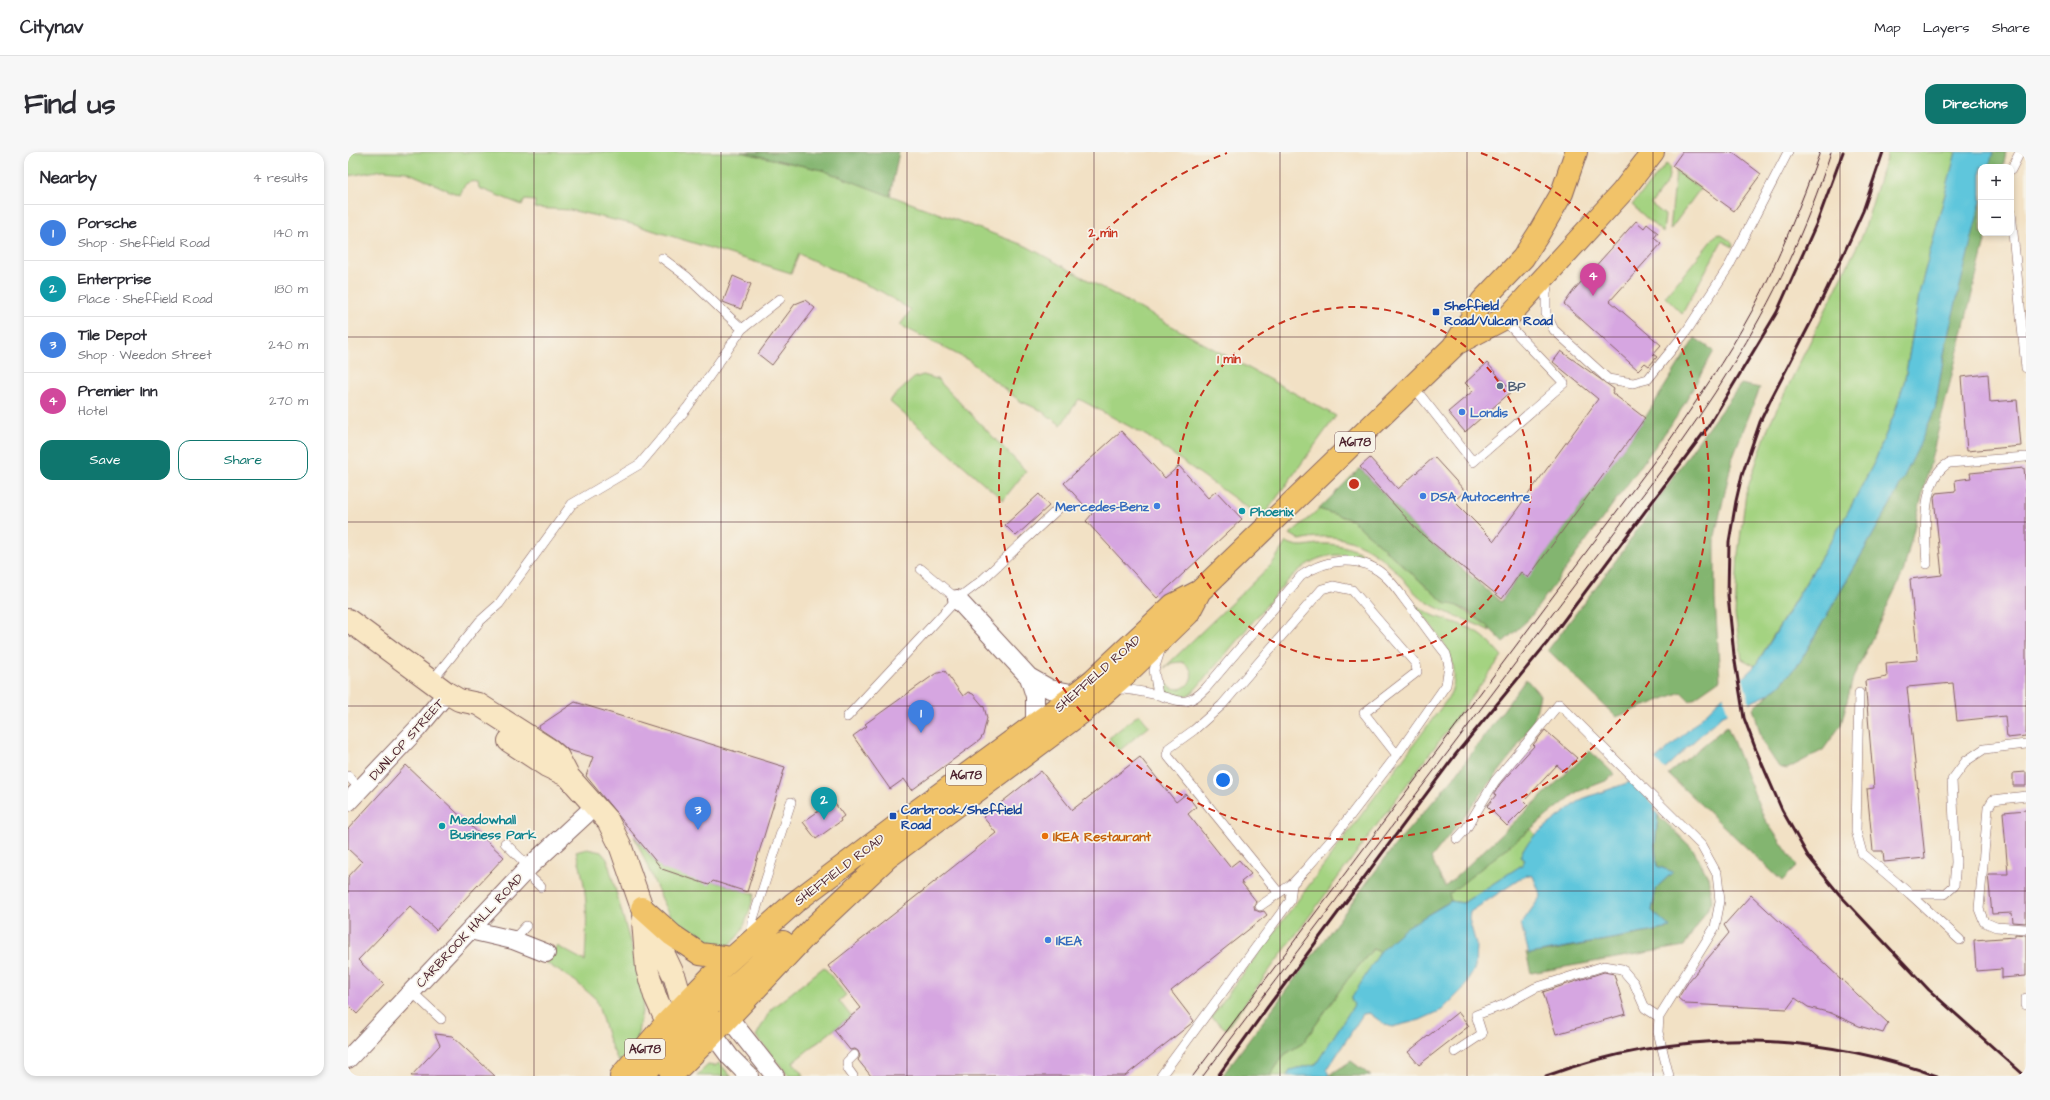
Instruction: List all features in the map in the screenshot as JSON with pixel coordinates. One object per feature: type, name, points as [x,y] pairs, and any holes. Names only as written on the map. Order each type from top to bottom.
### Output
[{"type":"main road","name":"A6178","points":[[1454,346],[1482,301],[1523,258],[1539,233],[1562,192],[1576,152]]},
{"type":"main road","name":"A6178","points":[[1454,346],[1504,320],[1549,274],[1622,192],[1654,152]]},
{"type":"main road","name":"SHEFFIELD ROAD","points":[[698,1019],[704,985],[752,939],[794,903],[892,828],[1076,694],[1174,605],[1200,591],[1454,346]]},
{"type":"main road","name":"SHEFFIELD ROAD","points":[[698,1019],[814,926],[887,858],[1084,711],[1188,614],[1200,591]]},
{"type":"main road","points":[[642,908],[672,936],[700,954],[731,958]]},
{"type":"main road","name":"A6178","points":[[671,1076],[689,1059],[698,1019]]},
{"type":"main road","name":"A6178","points":[[622,1076],[698,1019]]},
{"type":"main road","points":[[641,1076],[698,1019]]},
{"type":"street","points":[[957,599],[1029,677],[1050,689],[1076,694]]},
{"type":"street","points":[[348,620],[445,691],[478,704],[550,750],[558,758],[568,776],[608,821],[620,845],[642,908],[647,969],[655,996],[698,1019],[775,1076]]},
{"type":"street","points":[[1029,677],[1035,696],[1035,725]]},
{"type":"street","name":"DUNLOP STREET","points":[[348,802],[354,782],[417,729],[445,691]]},
{"type":"street","name":"CARBROOK HALL ROAD","points":[[348,1059],[527,869],[595,806]]},
{"type":"street","points":[[470,930],[513,940],[546,953]]},
{"type":"street","points":[[698,1019],[730,1057],[749,1076]]},
{"type":"lane","points":[[1549,274],[1546,294],[1546,314],[1554,330],[1608,379],[1633,383],[1648,379],[1686,332],[1729,266],[1788,152]]},
{"type":"lane","points":[[2014,164],[2020,152]]},
{"type":"lane","points":[[2013,236],[2026,368]]},
{"type":"lane","points":[[662,258],[686,276],[742,329]]},
{"type":"lane","points":[[445,691],[480,621],[499,604],[572,504],[640,464],[687,408],[742,329],[780,299]]},
{"type":"lane","points":[[1413,386],[1473,462],[1564,383],[1504,320]]},
{"type":"lane","points":[[1927,564],[1924,523],[1932,485],[1937,472],[1949,463],[2026,457]]},
{"type":"lane","points":[[847,717],[957,599],[981,581],[1058,509]]},
{"type":"lane","points":[[1108,689],[1121,689],[1158,695],[1176,702],[1193,700],[1206,688],[1301,576],[1312,568],[1325,563],[1354,561],[1366,564],[1387,578],[1446,654],[1449,675],[1446,685],[1397,755],[1333,838],[1292,884],[1260,906]]},
{"type":"lane","points":[[921,569],[957,599]]},
{"type":"lane","points":[[1279,893],[1167,755],[1169,748],[1194,730],[1222,705],[1322,589],[1333,586],[1352,590],[1416,664],[1417,672],[1364,713],[1397,755]]},
{"type":"lane","points":[[1158,695],[1154,670],[1164,638]]},
{"type":"lane","points":[[1859,693],[1856,831],[1862,853],[1910,894],[1960,940]]},
{"type":"lane","points":[[1457,839],[1466,829],[1495,781],[1559,704],[1701,845],[1718,874],[1720,901],[1715,927],[1659,1018],[1658,1032],[1669,1076]]},
{"type":"lane","points":[[1910,894],[1945,894],[1954,886],[1956,862],[1952,780],[1966,761],[1984,749],[2026,744]]},
{"type":"lane","points":[[2026,796],[1993,800],[1988,808],[1979,909],[1984,922],[1996,927],[2026,929]]},
{"type":"lane","points":[[752,939],[753,919],[791,802]]},
{"type":"lane","points":[[505,843],[541,887]]},
{"type":"lane","points":[[1161,1076],[1290,901],[1292,884]]},
{"type":"lane","points":[[513,940],[526,926]]},
{"type":"lane","points":[[1455,1052],[1482,1034],[1476,1015],[1506,1004],[1534,988],[1604,966],[1622,969],[1634,983],[1645,1008],[1659,1018]]},
{"type":"lane","points":[[412,992],[441,1019]]},
{"type":"lane","points":[[2026,998],[2026,1006]]},
{"type":"lane","points":[[853,1076],[848,1069],[847,1062],[854,1055]]},
{"type":"green space","points":[[348,152],[741,152],[822,170],[1026,246],[1336,416],[1262,518],[1147,436],[1079,399],[1061,425],[1040,410],[1020,401],[968,360],[900,325],[911,310],[882,292],[799,254],[791,273],[632,224],[570,210],[534,208],[535,201],[524,200],[522,205],[479,188],[478,182],[466,184],[462,188],[459,195],[407,172],[383,170],[348,176]]},
{"type":"green space","points":[[741,152],[899,152],[890,196],[822,170]]},
{"type":"green space","points":[[1888,152],[1956,152],[1920,290],[1905,379],[1895,412],[1875,461],[1843,521],[1755,666],[1742,659],[1735,615],[1738,554],[1746,493],[1769,425],[1863,234]]},
{"type":"green space","points":[[1991,152],[2006,152],[2004,164],[1989,164]]},
{"type":"green space","points":[[1666,164],[1670,167],[1668,181],[1651,204],[1665,215],[1663,233],[1632,205]]},
{"type":"green space","points":[[1676,171],[1700,189],[1670,230]]},
{"type":"green space","points":[[1978,208],[1978,236],[1986,236],[1903,573],[1853,678],[1841,725],[1823,750],[1787,769],[1779,767],[1763,743],[1753,708],[1779,686],[1800,662],[1891,503],[1935,409],[1946,343]]},
{"type":"green space","points":[[1720,234],[1732,242],[1733,247],[1722,241],[1682,314],[1665,297],[1716,235]]},
{"type":"green space","points":[[1695,338],[1714,351],[1678,415],[1529,619],[1503,642],[1492,630],[1469,612],[1453,605],[1446,604],[1352,520],[1319,509],[1360,468],[1419,532],[1501,602],[1521,572],[1528,577],[1645,418]]},
{"type":"green space","points":[[923,375],[937,379],[1026,471],[1003,500],[889,401],[914,378]]},
{"type":"green space","points":[[1741,384],[1760,388],[1733,456],[1715,536],[1715,599],[1720,680],[1690,701],[1681,692],[1616,717],[1548,650],[1623,551],[1696,444]]},
{"type":"green space","points":[[1319,509],[1352,520],[1446,604],[1454,604],[1488,626],[1490,631],[1440,609],[1424,600],[1416,594],[1386,562],[1375,553],[1364,547],[1340,538],[1314,537],[1300,540],[1290,534]]},
{"type":"green space","points":[[1286,542],[1299,546],[1327,544],[1351,548],[1365,555],[1377,565],[1362,558],[1345,555],[1329,556],[1313,561],[1298,571],[1285,584],[1192,693],[1182,697],[1177,697],[1169,695],[1165,692],[1159,684],[1165,682],[1178,689],[1184,687],[1188,684],[1191,678],[1191,673],[1189,667],[1182,662],[1172,663],[1164,668],[1272,564]]},
{"type":"green space","points":[[1413,603],[1434,616],[1474,630],[1487,640],[1502,656],[1226,1029],[1211,1017],[1449,697],[1453,683],[1454,670],[1451,658],[1446,646]]},
{"type":"green space","points":[[1526,679],[1540,695],[1534,720],[1512,755],[1431,858],[1445,887],[1590,751],[1614,774],[1608,780],[1577,792],[1449,894],[1451,901],[1414,924],[1380,952],[1373,949],[1347,980],[1303,1043],[1284,1055],[1270,1076],[1222,1076],[1395,845],[1455,776]]},
{"type":"green space","points":[[1139,714],[1149,726],[1119,751],[1109,738]]},
{"type":"green space","points":[[1727,726],[1764,818],[1797,866],[1782,881],[1668,774]]},
{"type":"green space","points":[[1658,815],[1693,849],[1708,877],[1712,902],[1684,946],[1531,973],[1526,952],[1529,954],[1549,951],[1671,928],[1652,912],[1656,888],[1673,872],[1657,866],[1655,845]]},
{"type":"green space","points":[[1531,829],[1535,835],[1524,848],[1520,857],[1525,860],[1522,865],[1463,903],[1451,901],[1448,894]]},
{"type":"green space","points":[[634,836],[662,869],[713,881],[754,894],[743,928],[730,944],[721,947],[709,946],[696,939],[678,925],[662,900]]},
{"type":"green space","points":[[587,849],[601,852],[607,859],[645,996],[636,1042],[621,1061],[618,1061],[609,1041],[596,999],[575,981],[546,963],[557,946],[585,961],[586,906],[583,881],[576,852]]},
{"type":"green space","points":[[1373,949],[1380,952],[1354,1005],[1316,1064],[1290,1070],[1287,1076],[1270,1076],[1284,1055],[1303,1043],[1347,980]]},
{"type":"green space","points":[[824,967],[846,995],[839,1001],[851,1016],[793,1062],[804,1076],[789,1076],[756,1036],[771,1009]]},
{"type":"green space","points":[[1351,1061],[1371,1076],[1328,1076]]},
{"type":"green space","points":[[719,1063],[731,1076],[696,1076],[708,1065],[715,1066]]},
{"type":"water","points":[[1956,152],[1993,152],[1990,164],[1978,164],[1978,213],[1946,343],[1935,409],[1891,503],[1800,662],[1779,686],[1767,695],[1721,716],[1661,772],[1654,810],[1658,815],[1655,845],[1657,866],[1673,872],[1656,888],[1652,911],[1671,928],[1529,954],[1521,924],[1541,896],[1533,876],[1526,875],[1470,912],[1469,919],[1476,944],[1475,968],[1463,989],[1442,1010],[1420,1020],[1392,1027],[1384,1024],[1369,1013],[1363,1014],[1327,1070],[1329,1076],[1287,1076],[1290,1070],[1316,1064],[1354,1005],[1351,999],[1380,952],[1393,939],[1407,927],[1451,901],[1463,903],[1522,865],[1525,860],[1520,857],[1524,848],[1535,835],[1582,799],[1630,782],[1682,736],[1755,666],[1843,521],[1875,461],[1895,412],[1905,379],[1920,290]]},
{"type":"pier","points":[[1742,675],[1750,705],[1728,715],[1723,694]]},
{"type":"pier","points":[[1653,758],[1666,770],[1663,773],[1657,807],[1628,780]]},
{"type":"building","points":[[1682,152],[1732,152],[1761,174],[1734,211],[1672,166]]},
{"type":"building","points":[[1636,221],[1644,228],[1647,224],[1658,233],[1654,238],[1661,244],[1610,301],[1661,345],[1653,354],[1657,357],[1649,366],[1645,363],[1638,370],[1564,304],[1574,290]]},
{"type":"building","points":[[733,276],[751,284],[741,309],[723,302]]},
{"type":"building","points":[[805,300],[815,308],[772,365],[758,354],[795,304]]},
{"type":"building","points":[[1561,351],[1614,389],[1612,393],[1645,418],[1528,578],[1521,572],[1502,599],[1419,532],[1360,467],[1370,458],[1398,489],[1434,457],[1465,491],[1454,501],[1494,541],[1598,399],[1553,362]]},
{"type":"building","points":[[1487,363],[1512,391],[1465,432],[1448,412],[1473,391],[1465,383]]},
{"type":"building","points":[[1988,374],[1990,402],[2017,400],[2021,446],[1967,451],[1961,377]]},
{"type":"building","name":"Mercedes-Benz","points":[[1121,431],[1165,478],[1179,466],[1208,498],[1216,491],[1242,519],[1157,598],[1086,521],[1092,514],[1064,483]]},
{"type":"building","points":[[2024,468],[2026,487],[2026,736],[2007,738],[2005,716],[1957,721],[1953,683],[1907,687],[1925,858],[1884,862],[1883,851],[1873,851],[1867,789],[1874,788],[1865,681],[1887,677],[1886,663],[1918,660],[1910,579],[1942,575],[1934,497],[1936,493],[1956,491],[1955,480],[1971,478],[1970,473]]},
{"type":"building","points":[[1039,494],[1049,506],[1016,536],[1005,525]]},
{"type":"building","points":[[945,671],[963,696],[968,692],[973,694],[984,707],[987,718],[983,735],[980,740],[912,790],[904,779],[890,789],[853,736],[867,726],[865,724],[935,674]]},
{"type":"building","points":[[575,702],[785,767],[747,892],[713,881],[709,885],[662,869],[586,776],[593,757],[568,750],[540,729],[539,726]]},
{"type":"building","points":[[1545,730],[1577,758],[1565,772],[1557,765],[1524,801],[1528,805],[1507,826],[1487,806],[1496,795],[1494,794],[1500,784],[1534,746],[1533,745]]},
{"type":"building","name":"IKEA","points":[[1140,757],[1176,802],[1186,794],[1196,807],[1188,814],[1230,867],[1239,860],[1251,874],[1241,882],[1256,901],[1254,906],[1255,910],[1260,912],[1264,911],[1267,915],[1171,991],[1194,1021],[1125,1076],[871,1076],[858,1060],[860,1056],[858,1051],[855,1049],[850,1050],[834,1030],[861,1008],[828,966],[996,833],[983,817],[1041,771],[1072,810]]},
{"type":"building","points":[[406,765],[504,857],[436,930],[410,906],[358,960],[384,985],[357,1014],[348,1005],[348,877],[362,862],[348,849],[348,829]]},
{"type":"building","points":[[2026,772],[2026,786],[2013,786],[2013,773]]},
{"type":"building","points":[[833,801],[844,816],[840,819],[841,821],[816,839],[803,822]]},
{"type":"building","points":[[2026,810],[2026,923],[2013,922],[2012,913],[1992,914],[1988,874],[2008,874],[2003,812]]},
{"type":"building","points":[[1751,895],[1888,1023],[1883,1033],[1859,1026],[1831,1013],[1808,1007],[1795,998],[1787,1009],[1685,1004],[1678,998],[1689,981],[1729,933],[1724,925]]},
{"type":"building","points":[[2015,934],[2026,935],[2026,976],[2002,978],[2002,969],[1976,971],[1974,940],[2015,937]]},
{"type":"building","points":[[1604,972],[1614,974],[1626,1014],[1556,1034],[1543,992]]},
{"type":"building","points":[[1458,1012],[1469,1026],[1419,1065],[1408,1052]]},
{"type":"building","points":[[435,1034],[452,1036],[495,1076],[411,1076],[440,1045]]},
{"type":"tram line","points":[[1193,1076],[1665,447],[1688,414],[1732,346],[1762,292],[1789,233],[1820,152]]},
{"type":"tram line","points":[[1203,1076],[1663,468],[1698,418],[1746,342],[1775,290],[1800,236],[1822,180],[1831,152]]},
{"type":"railway","points":[[1218,1076],[1456,754],[1547,643],[1708,427],[1777,312],[1818,220],[1843,152]]},
{"type":"railway","points":[[1883,152],[1863,211],[1814,316],[1760,422],[1742,475],[1729,542],[1728,595],[1734,655],[1744,718],[1782,810],[1808,856],[1839,894],[1929,990],[2025,1076]]},
{"type":"railway","points":[[1546,1076],[1594,1061],[1643,1050],[1692,1043],[1742,1041],[1791,1043],[1840,1050],[1889,1061],[1937,1076]]},
{"type":"place","name":"Premier Inn","points":[[1593,296]]},
{"type":"place","name":"Sheffield Road/Vulcan Road","points":[[1436,312]]},
{"type":"place","name":"BP","points":[[1500,386]]},
{"type":"place","name":"Londis","points":[[1462,412]]},
{"type":"place","name":"DSA Autocentre","points":[[1423,496]]},
{"type":"place","name":"Mercedes-Benz","points":[[1157,506]]},
{"type":"place","name":"Phoenix","points":[[1242,511]]},
{"type":"place","name":"Porsche","points":[[921,733]]},
{"type":"place","name":"Carbrook/Sheffield Road","points":[[893,816]]},
{"type":"place","name":"Enterprise","points":[[824,820]]},
{"type":"place","name":"Meadowhall Business Park","points":[[442,826]]},
{"type":"place","name":"Tile Depot","points":[[698,830]]},
{"type":"place","name":"IKEA Restaurant","points":[[1045,836]]},
{"type":"place","name":"IKEA","points":[[1048,940]]}]
